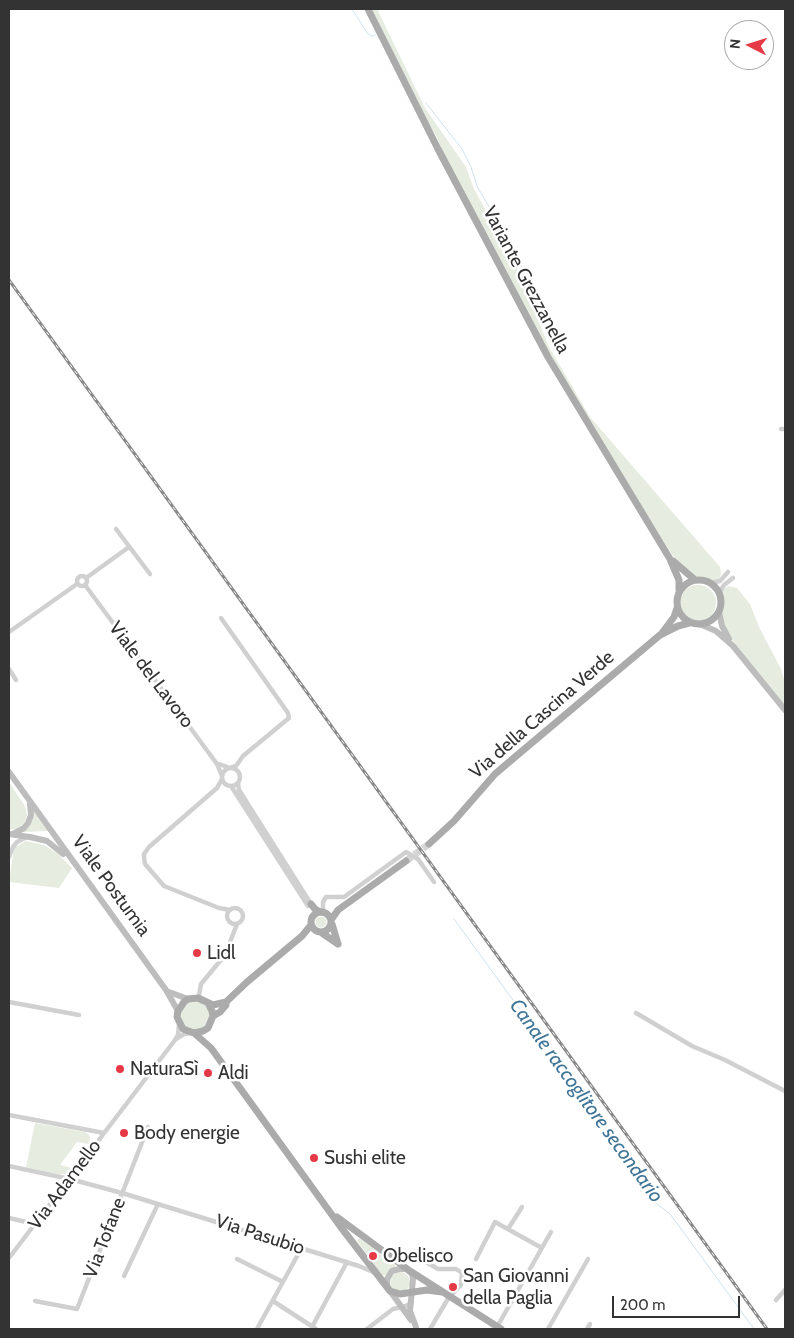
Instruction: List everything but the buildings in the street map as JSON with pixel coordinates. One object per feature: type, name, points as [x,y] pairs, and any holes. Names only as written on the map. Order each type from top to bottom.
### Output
[{"type":"main road","name":"Variante Grezzanella","points":[[368,9],[438,149],[548,357],[670,559],[680,590],[676,599],[677,608]]},
{"type":"main road","name":"Variante Grezzanella","points":[[670,559],[695,580],[710,583]]},
{"type":"main road","points":[[680,590],[695,580]]},
{"type":"main road","points":[[710,583],[719,593],[721,600],[719,612],[722,626],[733,646]]},
{"type":"main road","points":[[677,608],[682,617],[690,623]]},
{"type":"main road","points":[[660,635],[674,617],[677,608]]},
{"type":"main road","points":[[702,624],[712,620],[719,612]]},
{"type":"main road","points":[[660,635],[678,626],[690,623],[702,624],[716,630],[733,646],[785,710]]},
{"type":"main road","name":"Via della Cascina Verde","points":[[429,844],[454,821],[495,774],[660,635]]},
{"type":"main road","name":"Viale Postumia","points":[[9,772],[166,990],[178,1011]]},
{"type":"main road","points":[[11,834],[24,828],[28,823],[31,815],[29,802]]},
{"type":"main road","points":[[11,834],[30,836],[47,841],[77,867]]},
{"type":"main road","points":[[166,990],[176,996],[200,999],[218,1005],[226,1002],[266,965],[302,936],[316,930],[330,928],[338,910],[406,861]]},
{"type":"main road","points":[[310,905],[323,912],[332,922],[338,944],[316,930],[310,905]]},
{"type":"main road","points":[[312,917],[323,912],[338,910]]},
{"type":"main road","points":[[188,999],[178,1011],[179,1024],[211,1048],[357,1248]]},
{"type":"main road","points":[[211,1048],[208,1028],[213,1016],[226,1005],[226,1002]]},
{"type":"main road","points":[[208,1003],[213,1016]]},
{"type":"main road","points":[[193,1033],[208,1028]]},
{"type":"main road","points":[[331,1213],[410,1271],[499,1328]]},
{"type":"main road","points":[[362,1236],[354,1238],[365,1264],[377,1274],[417,1328]]},
{"type":"main road","points":[[388,1289],[387,1279],[392,1271],[402,1269],[410,1271],[413,1277],[411,1314],[417,1328]]},
{"type":"main road","points":[[388,1289],[400,1294],[427,1290],[442,1292]]},
{"type":"main road","points":[[412,1302],[427,1290]]},
{"type":"street","points":[[116,529],[150,574]]},
{"type":"street","points":[[86,578],[129,547]]},
{"type":"street","points":[[710,583],[720,581],[728,572]]},
{"type":"street","points":[[9,632],[77,584],[76,581],[79,577],[86,578]]},
{"type":"street","points":[[77,584],[85,585],[87,582],[86,578]]},
{"type":"street","points":[[719,593],[724,585],[733,578]]},
{"type":"street","name":"Viale del Lavoro","points":[[85,585],[217,764],[222,777]]},
{"type":"street","points":[[221,618],[288,713],[289,718],[239,761],[236,766],[225,770],[217,788],[149,847],[144,854],[144,861],[160,884],[219,908],[230,910],[237,908],[242,914],[241,921],[234,924]]},
{"type":"street","points":[[9,669],[16,680]]},
{"type":"street","points":[[239,761],[239,790],[310,905]]},
{"type":"street","points":[[217,764],[239,772]]},
{"type":"street","points":[[222,777],[310,905]]},
{"type":"street","points":[[217,788],[238,783]]},
{"type":"street","points":[[9,857],[13,847],[30,836]]},
{"type":"street","points":[[323,912],[323,902],[326,898],[344,897],[406,852],[418,859],[434,882]]},
{"type":"street","points":[[219,908],[227,916],[228,920],[234,924]]},
{"type":"street","points":[[227,916],[230,910]]},
{"type":"street","points":[[200,999],[198,996],[201,984],[225,955],[234,924]]},
{"type":"street","points":[[9,1002],[79,1015]]},
{"type":"street","points":[[636,1013],[692,1046],[725,1060],[785,1091]]},
{"type":"street","name":"Via Adamello","points":[[9,1258],[175,1040],[178,1035],[179,1024]]},
{"type":"street","points":[[175,1040],[184,1034],[193,1033]]},
{"type":"street","points":[[9,1115],[104,1133]]},
{"type":"street","name":"Via Tofane","points":[[35,1301],[77,1308],[148,1127]]},
{"type":"street","name":"Via Pasubio","points":[[9,1166],[70,1179],[122,1193],[301,1249],[347,1262],[365,1264]]},
{"type":"street","points":[[124,1276],[158,1204]]},
{"type":"street","points":[[508,1230],[522,1207]]},
{"type":"street","points":[[9,1218],[35,1224]]},
{"type":"street","points":[[476,1259],[495,1222],[542,1248]]},
{"type":"street","points":[[499,1328],[551,1232]]},
{"type":"street","points":[[257,1329],[301,1249]]},
{"type":"street","points":[[237,1259],[283,1282]]},
{"type":"street","points":[[421,1259],[438,1269],[456,1269],[462,1273],[461,1285],[449,1297],[430,1329]]},
{"type":"street","points":[[548,1329],[588,1259]]},
{"type":"street","points":[[273,1301],[314,1328],[347,1262]]},
{"type":"street","points":[[776,1300],[785,1290]]},
{"type":"street","points":[[367,1329],[393,1309],[412,1302]]},
{"type":"shaded area","points":[[372,9],[377,9],[425,108],[466,167],[474,189],[515,264],[549,347],[590,417],[720,567],[721,574],[719,579],[713,582],[696,578],[685,572],[593,429],[511,284],[445,157],[437,137],[422,112]]},
{"type":"shaded area","points":[[698,585],[710,591],[716,603],[710,615],[698,621],[686,615],[680,603],[686,591]]},
{"type":"shaded area","points":[[728,586],[737,588],[750,604],[759,627],[781,669],[785,683],[785,707],[737,647],[723,626],[724,602],[722,594],[723,590]]},
{"type":"shaded area","points":[[9,782],[25,806],[27,815],[22,825],[9,830]]},
{"type":"shaded area","points":[[33,811],[48,831],[22,832]]},
{"type":"shaded area","points":[[26,841],[44,845],[58,854],[72,868],[59,888],[9,882],[14,848]]},
{"type":"shaded area","points":[[321,916],[327,922],[321,928],[315,922]]},
{"type":"shaded area","points":[[195,1001],[205,1006],[210,1016],[205,1026],[195,1031],[185,1026],[180,1016],[185,1006]]},
{"type":"shaded area","points":[[35,1123],[85,1132],[90,1136],[89,1144],[77,1142],[60,1165],[72,1168],[67,1174],[58,1174],[26,1167]]},
{"type":"shaded area","points":[[359,1238],[395,1264],[395,1267],[385,1276],[382,1275],[357,1241]]},
{"type":"shaded area","points":[[396,1272],[404,1272],[410,1278],[410,1286],[404,1292],[396,1292],[390,1286],[390,1278]]},
{"type":"waterway","points":[[352,9],[368,34],[375,35]]},
{"type":"waterway","points":[[426,103],[462,149],[471,167],[477,186],[522,267]]},
{"type":"waterway","points":[[524,272],[544,323]]},
{"type":"waterway","name":"Canale raccoglitore secondario","points":[[454,919],[634,1166],[639,1174],[641,1183],[657,1204],[670,1214],[754,1329]]},
{"type":"tunnel","points":[[406,861],[429,844]]},
{"type":"railway","points":[[9,280],[767,1329]]},
{"type":"place","name":"Lidl","points":[[197,953]]},
{"type":"place","name":"NaturaSì","points":[[120,1069]]},
{"type":"place","name":"Aldi","points":[[208,1073]]},
{"type":"place","name":"Body energie","points":[[124,1133]]},
{"type":"place","name":"Sushi elite","points":[[314,1158]]},
{"type":"place","name":"Obelisco","points":[[373,1256]]},
{"type":"place","name":"San Giovanni della Paglia","points":[[453,1287]]}]
